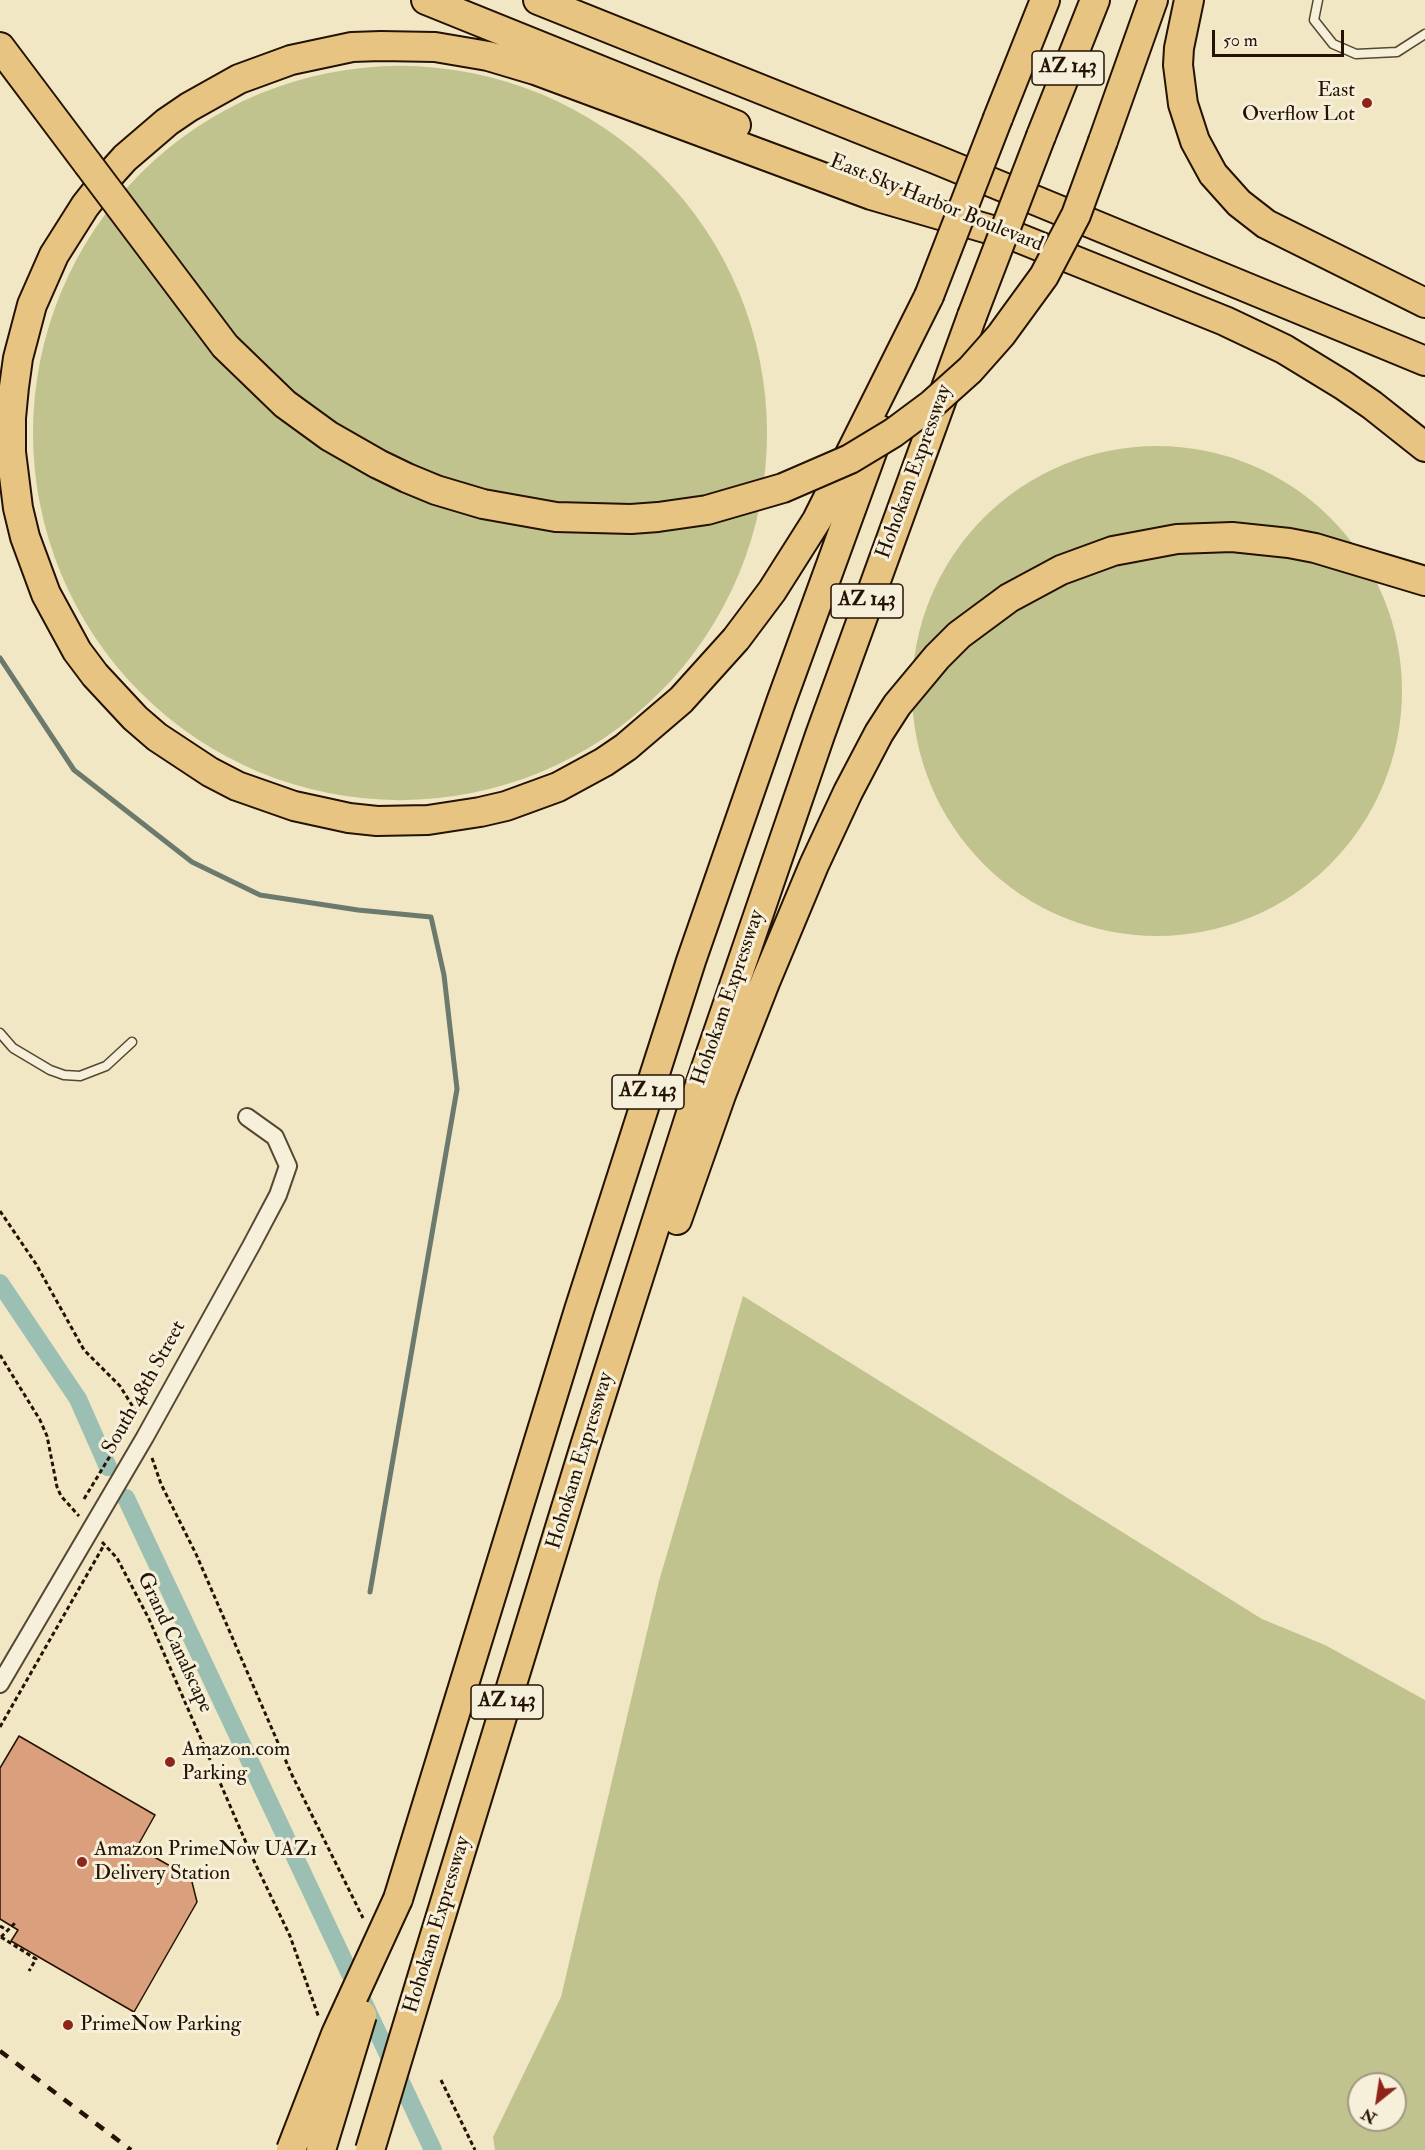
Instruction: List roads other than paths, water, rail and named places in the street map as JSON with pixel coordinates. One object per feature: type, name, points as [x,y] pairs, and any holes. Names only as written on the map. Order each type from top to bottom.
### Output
[{"type":"highway","name":"East Sky Harbor Boulevard","points":[[426,0],[1225,321],[1284,350],[1343,385],[1425,447]]},
{"type":"highway","name":"East Sky Harbor Boulevard","points":[[538,0],[924,155],[1425,361]]},
{"type":"highway","name":"AZ 143","points":[[321,2150],[565,1354],[691,961],[781,702],[929,296],[1045,0]]},
{"type":"highway","name":"Hohokam Expressway","points":[[370,2150],[585,1446],[699,1088],[789,821],[972,316],[1095,0]]},
{"type":"highway","points":[[0,47],[225,346],[285,404],[354,452],[436,490],[505,509],[556,517],[631,519],[707,510],[783,488],[850,459],[893,433],[932,404],[970,370],[996,341],[1044,276],[1076,215],[1153,0]]},
{"type":"highway","points":[[1189,0],[1179,48],[1178,65],[1183,104],[1195,141],[1213,174],[1239,203],[1266,224],[1425,303]]},
{"type":"highway","points":[[929,296],[813,528],[772,591],[717,661],[661,718],[604,762],[542,793],[480,812],[428,820],[403,821],[358,819],[321,813],[237,786],[182,755],[135,718],[77,651],[46,594],[33,563],[18,508],[11,453],[18,358],[38,289],[69,229],[113,171],[167,122],[239,79],[291,60],[352,48],[391,45],[435,47],[488,56],[535,70],[871,195],[1016,237]]},
{"type":"highway","points":[[585,1446],[648,1308],[718,1105],[766,980],[818,856],[879,733],[897,705],[937,657],[984,615],[1035,583],[1087,560],[1155,542],[1203,537],[1232,537],[1279,542],[1315,549],[1425,581]]},
{"type":"highway","points":[[291,2150],[336,2034],[398,1899]]},
{"type":"highway","points":[[390,2150],[428,1958]]},
{"type":"street","name":"South 48th Street","points":[[0,1684],[145,1437],[278,1195],[288,1166],[275,1137],[247,1117]]},
{"type":"lane","points":[[1318,0],[1314,20],[1334,44],[1356,54],[1396,52],[1425,34]]},
{"type":"lane","points":[[0,1033],[14,1048],[50,1070],[80,1076],[106,1066],[132,1042]]},
{"type":"waterway","points":[[0,658],[74,770],[192,862],[260,895],[358,910],[431,917],[444,975],[457,1089],[370,1592]]},
{"type":"waterway","points":[[0,1283],[78,1399],[108,1467]]},
{"type":"waterway","points":[[126,1498],[433,2150]]},
{"type":"railway","points":[[0,2051],[131,2150]]},
{"type":"place","name":"East Overflow Lot","points":[[1367,103]]},
{"type":"place","name":"Amazon.com Parking","points":[[170,1762]]},
{"type":"place","name":"Amazon PrimeNow UAZ1 Delivery Station","points":[[82,1862]]},
{"type":"place","name":"PrimeNow Parking","points":[[68,2025]]}]
